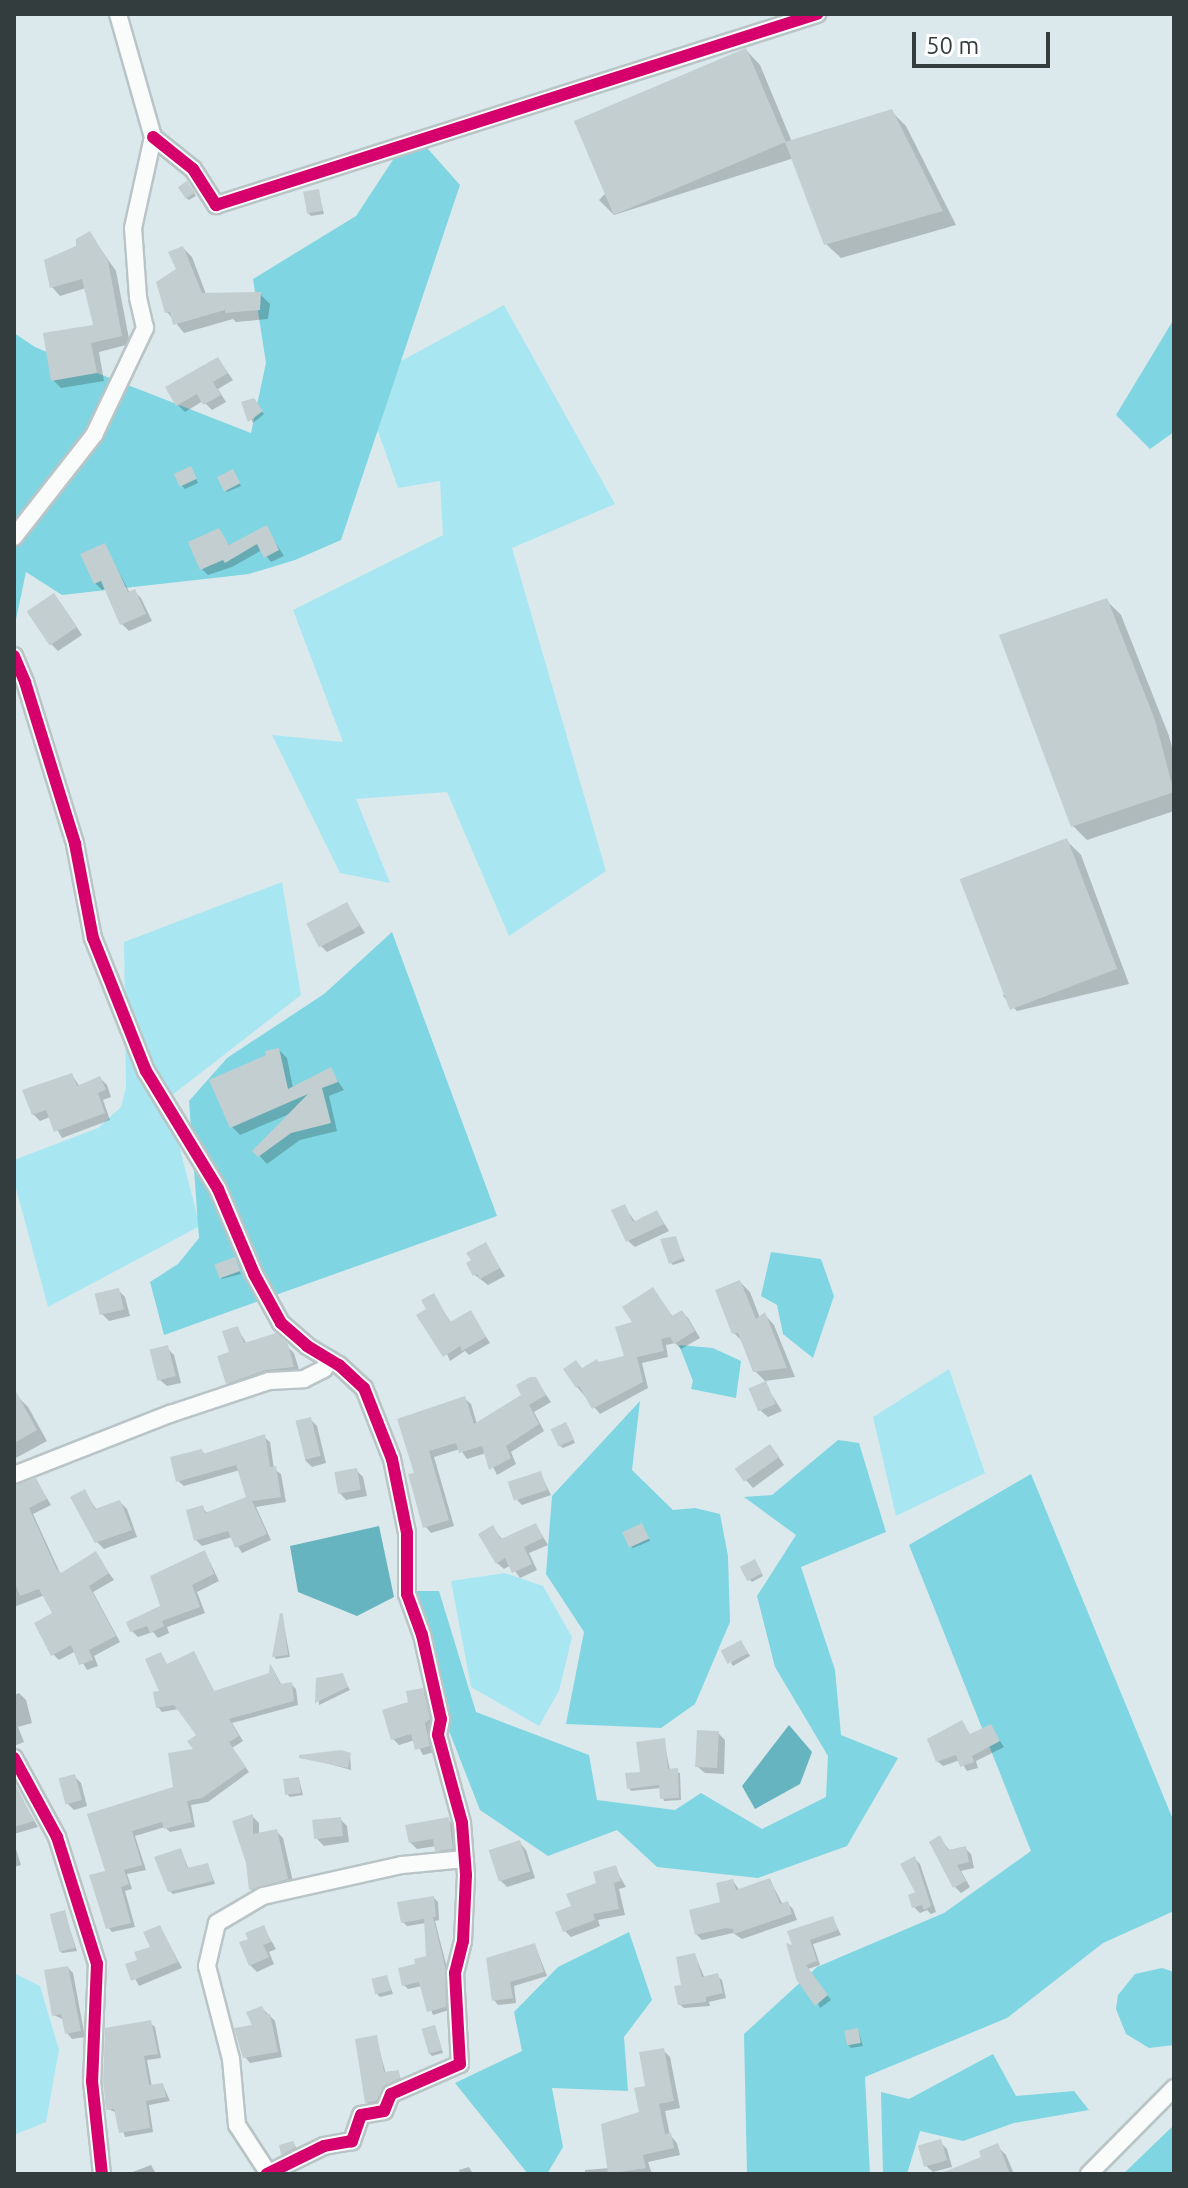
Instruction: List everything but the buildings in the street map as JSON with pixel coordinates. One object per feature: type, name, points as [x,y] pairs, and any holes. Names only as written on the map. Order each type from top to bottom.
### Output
[{"type":"street","points":[[14,537],[94,435],[145,328],[138,297],[133,228],[153,137],[118,14]]},
{"type":"street","points":[[153,137],[193,169],[216,205],[817,14]]},
{"type":"street","points":[[14,656],[25,682],[75,844],[93,938],[146,1071],[218,1189],[254,1274],[281,1323],[364,1388],[392,1459],[407,1533],[407,1594],[422,1635],[441,1719],[438,1735],[462,1823],[465,1859],[463,1941],[455,1973],[460,2064],[391,2094],[384,2111],[361,2115],[352,2141],[324,2146],[267,2172],[237,2125],[231,2059],[207,1966],[217,1923],[263,1896],[402,1865],[465,1859]]},
{"type":"street","points":[[14,1475],[170,1414],[269,1381],[304,1379],[324,1369],[329,1359]]},
{"type":"street","points":[[14,1758],[57,1837],[97,1964],[92,2081],[102,2174]]},
{"type":"street","points":[[1089,2174],[1174,2088]]},
{"type":"shaded area","points":[[412,131],[460,185],[341,540],[295,560],[249,574],[62,595],[26,572],[14,629],[14,333],[35,347],[251,433],[266,363],[253,279],[356,216]]},
{"type":"shaded area","points":[[504,305],[615,504],[512,548],[606,871],[509,936],[447,792],[356,799],[390,883],[340,873],[272,735],[343,742],[293,610],[443,535],[440,481],[398,488],[361,383]]},
{"type":"shaded area","points":[[1174,319],[1174,432],[1150,449],[1116,415]]},
{"type":"shaded area","points":[[282,882],[301,995],[167,1099],[200,1226],[48,1307],[14,1181],[14,1160],[98,1128],[121,1107],[126,1087],[124,942]]},
{"type":"shaded area","points":[[392,932],[497,1216],[164,1335],[150,1282],[178,1264],[199,1238],[189,1101],[227,1058],[324,994]]},
{"type":"shaded area","points":[[771,1252],[821,1259],[834,1296],[813,1358],[783,1334],[777,1305],[761,1296]]},
{"type":"shaded area","points":[[679,1345],[713,1348],[741,1361],[736,1398],[691,1389],[693,1381]]},
{"type":"shaded area","points":[[949,1369],[985,1473],[896,1516],[873,1417]]},
{"type":"shaded area","points":[[640,1401],[632,1470],[673,1510],[695,1508],[720,1514],[728,1556],[730,1622],[695,1704],[661,1728],[566,1724],[584,1632],[546,1574],[552,1496]]},
{"type":"shaded area","points":[[838,1440],[859,1443],[886,1532],[801,1567],[835,1670],[841,1735],[898,1758],[847,1846],[758,1878],[657,1867],[617,1830],[548,1856],[480,1810],[440,1708],[416,1591],[439,1591],[476,1712],[589,1755],[597,1800],[675,1810],[701,1793],[762,1829],[826,1797],[828,1756],[775,1667],[757,1596],[796,1535],[744,1497],[772,1495]]},
{"type":"shaded area","points":[[1031,1474],[1174,1822],[1174,1911],[1103,1943],[1007,2018],[865,2077],[870,2174],[747,2174],[744,2034],[817,1967],[944,1913],[1031,1851],[909,1545]]},
{"type":"shaded area","points":[[379,1526],[394,1597],[357,1616],[298,1592],[290,1546]]},
{"type":"shaded area","points":[[505,1573],[543,1586],[572,1637],[559,1691],[539,1726],[471,1687],[451,1581]]},
{"type":"shaded area","points":[[789,1725],[812,1752],[800,1784],[755,1809],[742,1786]]},
{"type":"shaded area","points":[[629,1932],[652,2000],[624,2037],[628,2091],[552,2088],[563,2147],[547,2174],[528,2174],[455,2083],[522,2051],[514,2012],[558,1967]]},
{"type":"shaded area","points":[[1162,1968],[1174,1972],[1174,2045],[1149,2048],[1126,2034],[1116,2009],[1118,1995],[1135,1974]]},
{"type":"shaded area","points":[[14,1973],[40,1986],[59,2050],[46,2122],[14,2135]]},
{"type":"shaded area","points":[[993,2054],[1016,2096],[1074,2091],[1089,2110],[1014,2123],[963,2141],[920,2131],[907,2174],[883,2174],[881,2092],[909,2099]]},
{"type":"shaded area","points":[[1174,2125],[1174,2174],[1123,2174]]},
{"type":"cycle path","points":[[153,137],[193,169],[216,205],[817,14]]},
{"type":"cycle path","points":[[14,656],[25,682],[75,844],[93,938],[146,1071],[218,1189],[254,1274],[281,1323],[307,1346],[339,1365],[364,1388],[392,1459],[407,1533],[407,1594],[422,1635],[441,1719],[438,1735],[462,1823],[466,1875],[463,1941],[455,1973],[460,2064],[391,2094],[384,2111],[361,2115],[352,2141],[324,2146],[267,2174]]},
{"type":"cycle path","points":[[14,1758],[57,1837],[97,1964],[92,2081],[102,2174]]}]
